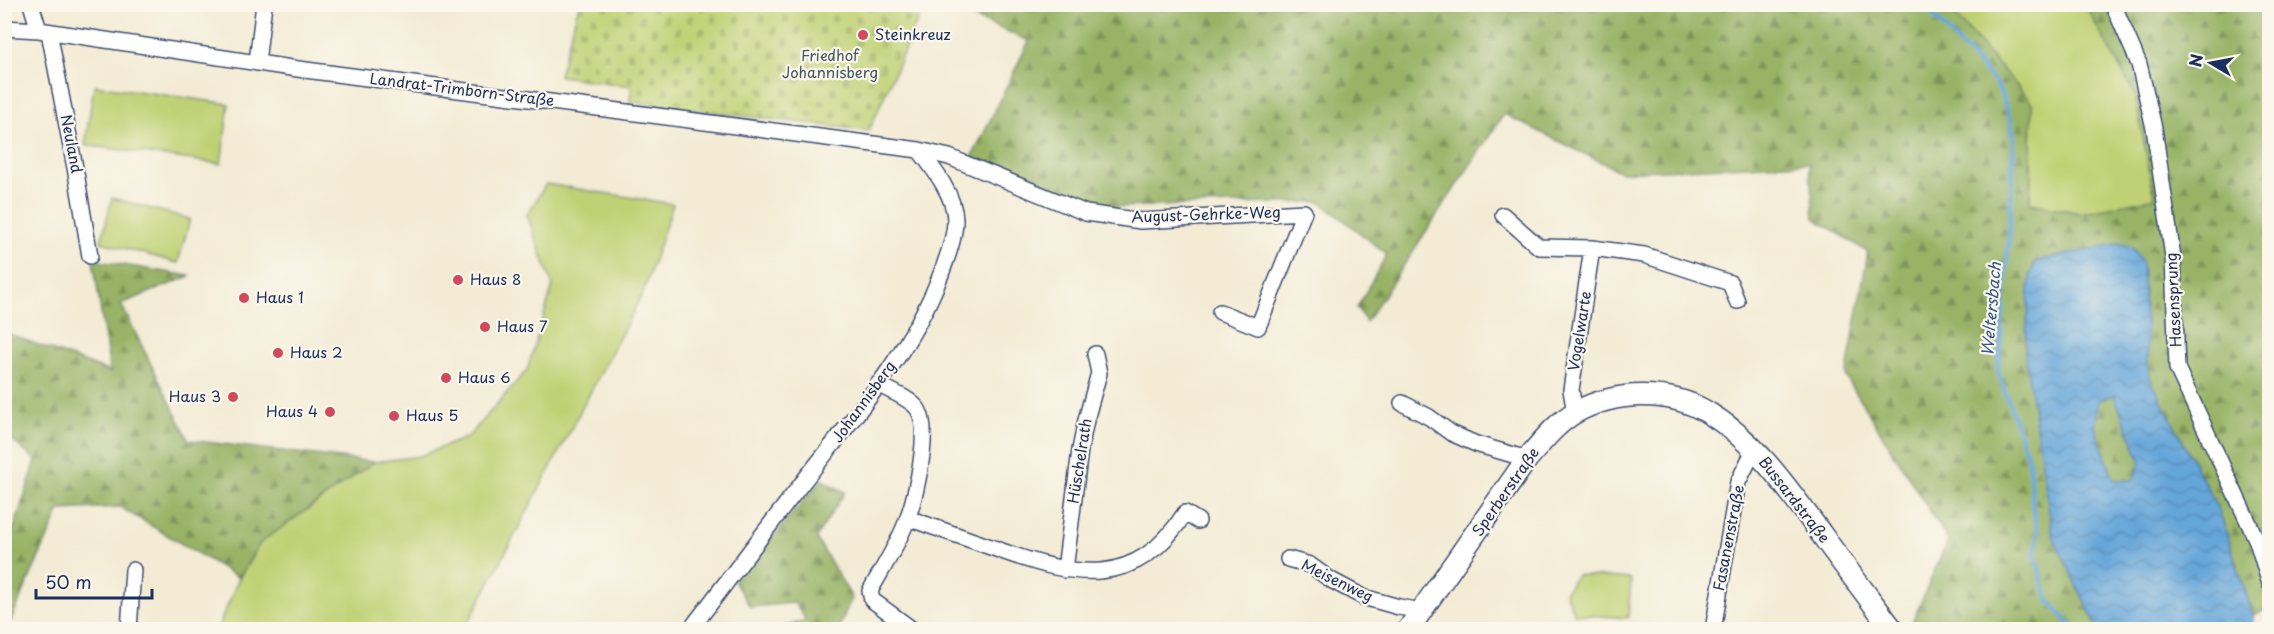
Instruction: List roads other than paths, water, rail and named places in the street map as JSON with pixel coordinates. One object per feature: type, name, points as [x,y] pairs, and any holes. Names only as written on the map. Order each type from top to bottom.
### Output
[{"type":"street","name":"Neuland","points":[[31,4],[44,31],[76,173],[90,256]]},
{"type":"street","points":[[257,62],[264,4]]},
{"type":"street","name":"Hasensprung","points":[[2113,4],[2139,64],[2154,128],[2173,257],[2176,368],[2258,541],[2270,584]]},
{"type":"street","name":"Landrat-Trimborn-Straße","points":[[4,28],[44,31],[257,62],[919,150]]},
{"type":"street","name":"August-Gehrke-Weg","points":[[919,150],[949,157],[1086,213],[1141,221],[1304,212],[1258,327],[1220,312]]},
{"type":"street","name":"Johannisberg","points":[[690,630],[878,384],[930,304],[949,254],[955,221],[953,206],[933,168],[919,150]]},
{"type":"street","points":[[1503,215],[1539,247],[1592,248],[1644,255],[1730,283],[1737,301]]},
{"type":"street","name":"Vogelwarte","points":[[1575,413],[1571,390],[1592,248]]},
{"type":"street","name":"Hüschelrath","points":[[1065,570],[1080,450],[1100,373],[1095,354]]},
{"type":"street","points":[[878,384],[916,406],[923,419],[925,435],[908,518],[870,591],[872,600],[913,630]]},
{"type":"street","name":"Sperberstraße","points":[[1408,630],[1527,459],[1546,436],[1575,413],[1614,398],[1635,395]]},
{"type":"street","name":"Bussardstraße","points":[[1635,395],[1662,398],[1706,412],[1754,450],[1785,485],[1893,630]]},
{"type":"street","points":[[1402,403],[1429,417],[1451,434],[1527,459]]},
{"type":"street","name":"Fasanenstraße","points":[[1713,630],[1738,482],[1754,450]]},
{"type":"street","points":[[908,518],[1042,566],[1091,573],[1117,568],[1142,558],[1160,546],[1185,513],[1198,520]]},
{"type":"street","name":"Meisenweg","points":[[1288,559],[1310,566],[1363,597],[1399,608],[1422,611]]},
{"type":"street","points":[[129,630],[134,570]]},
{"type":"water","points":[[2120,243],[2132,247],[2142,262],[2149,376],[2220,513],[2256,629],[2098,629],[2053,536],[2025,354],[2030,275],[2036,261]],"holes":[[[2114,395],[2141,462],[2133,480],[2114,480],[2095,427],[2099,400]]]},
{"type":"waterway","name":"Weltersbach","points":[[1922,4],[1997,84],[2010,117],[2014,139],[2009,238],[1998,371],[2029,461],[2033,510],[2038,533],[2035,555],[2048,600],[2075,630]]},
{"type":"place","name":"Steinkreuz","points":[[863,35]]},
{"type":"place","name":"Haus 8","points":[[458,280]]},
{"type":"place","name":"Haus 1","points":[[244,298]]},
{"type":"place","name":"Haus 7","points":[[485,327]]},
{"type":"place","name":"Haus 2","points":[[278,353]]},
{"type":"place","name":"Haus 6","points":[[446,378]]},
{"type":"place","name":"Haus 3","points":[[233,397]]},
{"type":"place","name":"Haus 4","points":[[330,412]]},
{"type":"place","name":"Haus 5","points":[[394,416]]},
{"type":"park label","name":"Friedhof Johannisberg","points":[[830,64]]}]
